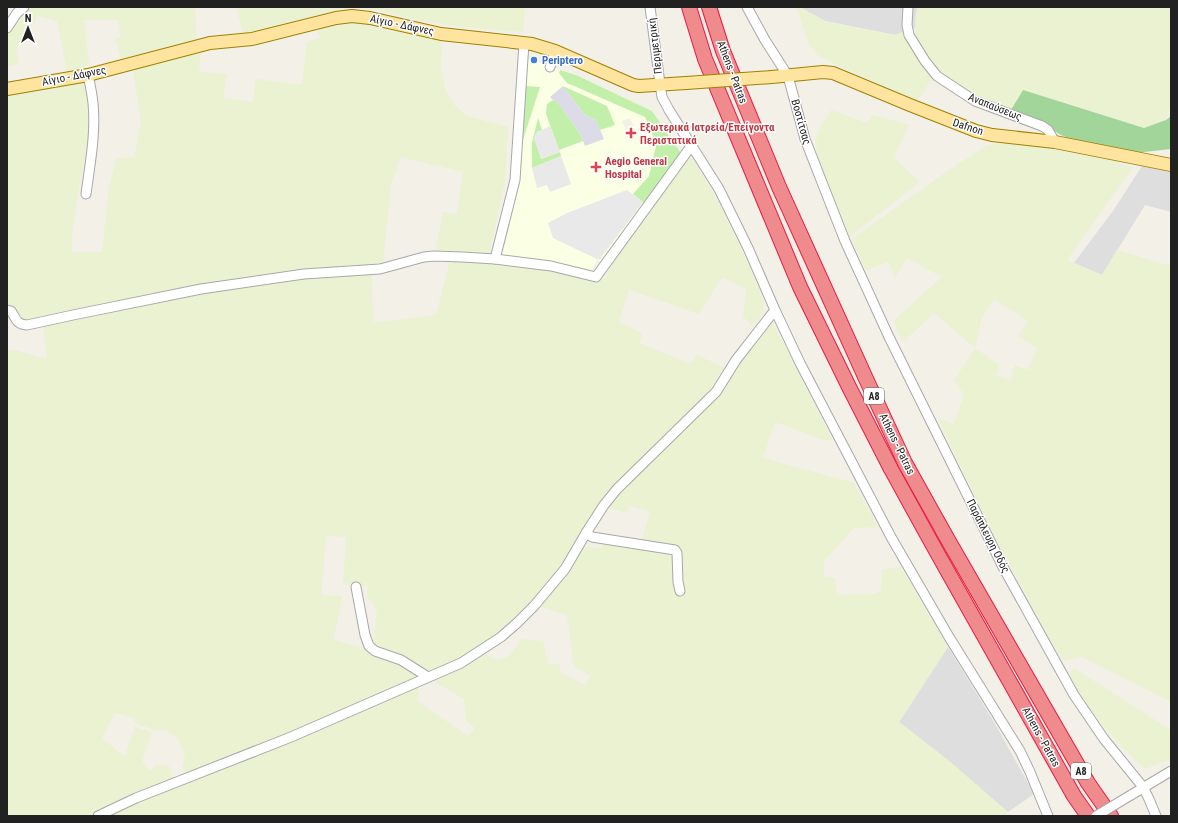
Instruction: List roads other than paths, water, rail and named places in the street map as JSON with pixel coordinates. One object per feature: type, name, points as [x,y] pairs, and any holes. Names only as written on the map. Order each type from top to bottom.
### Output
[{"type":"highway","name":"Athens - Patras","points":[[688,7],[705,59],[800,287],[850,389],[891,469],[935,549],[1074,796],[1088,816]]},
{"type":"highway","name":"Athens - Patras","points":[[709,7],[723,51],[778,187],[905,463],[1088,782],[1111,816]]},
{"type":"main road","name":"Αίγιο - Δάφνες","points":[[7,89],[88,75],[210,43],[252,39],[342,16],[370,18],[441,34],[539,46],[555,51],[632,85],[639,86],[772,77]]},
{"type":"main road","name":"Dafnon","points":[[772,77],[823,72],[835,73],[916,108],[976,131],[992,135],[1055,142],[1171,165]]},
{"type":"street","points":[[7,28],[17,13],[24,7]]},
{"type":"street","name":"Περιμετρική","points":[[650,7],[662,97],[725,200],[760,272],[775,310],[800,363],[891,537],[949,637],[1022,755],[1048,816]]},
{"type":"street","name":"Βοστίτσας","points":[[747,7],[765,40],[788,76],[805,139],[846,241]]},
{"type":"street","name":"Αναπαύσεως","points":[[908,7],[907,25],[909,35],[925,61],[937,76],[974,101],[1042,126],[1048,130],[1055,142]]},
{"type":"street","points":[[495,259],[515,180],[524,43]]},
{"type":"street","points":[[550,66],[555,51]]},
{"type":"street","points":[[86,194],[92,151],[94,121],[93,103],[88,75]]},
{"type":"street","points":[[7,310],[12,311],[16,321],[21,325],[27,325],[186,292],[291,276],[380,269],[411,260],[434,256],[495,259],[552,266],[596,277],[692,146]]},
{"type":"street","name":"Παράπλευρη Οδός","points":[[846,241],[893,344],[1003,566],[1074,695],[1104,739],[1143,787],[1156,816]]},
{"type":"street","points":[[98,816],[136,798],[291,737],[461,663],[501,638],[534,606],[565,569],[604,505],[617,489],[716,392],[736,360],[775,310]]},
{"type":"street","points":[[586,533],[592,537],[675,550],[677,553],[678,582],[680,591]]},
{"type":"street","points":[[356,587],[365,635],[369,646],[375,651],[400,660],[428,677]]},
{"type":"street","points":[[1096,816],[1171,771]]},
{"type":"place","name":"Periptero","points":[[534,60]]},
{"type":"place","name":"Εξωτερικά Ιατρεία/Επείγοντα Περιστατικά","points":[[631,133]]},
{"type":"place","name":"Aegio General Hospital","points":[[596,167]]}]
